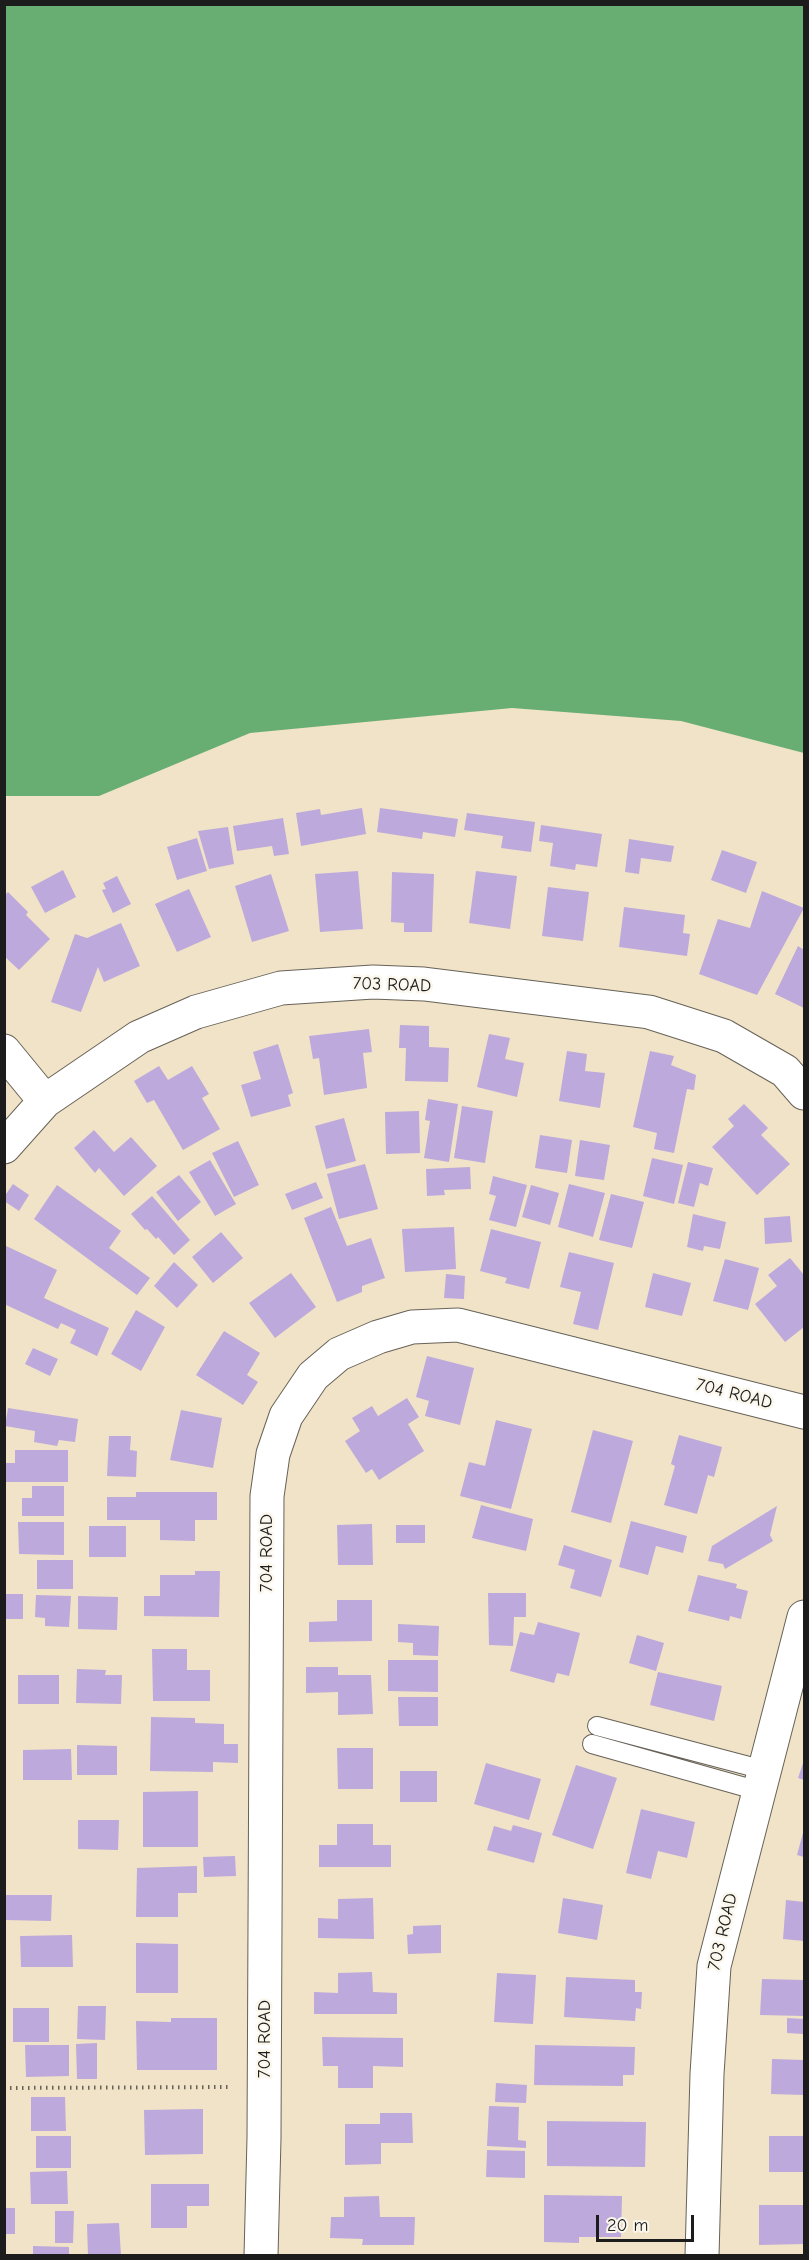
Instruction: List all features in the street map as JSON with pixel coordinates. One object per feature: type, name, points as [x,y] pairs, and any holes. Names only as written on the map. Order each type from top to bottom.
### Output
[{"type":"street","name":"703 ROAD","points":[[4,1147],[45,1101],[139,1037],[196,1012],[281,988],[373,982],[424,984],[650,1012],[724,1036],[785,1071],[804,1093]]},
{"type":"street","points":[[4,1051],[45,1101]]},
{"type":"street","name":"704 ROAD","points":[[261,2256],[267,1496],[273,1454],[286,1416],[313,1376],[339,1354],[378,1337],[412,1327],[458,1325],[804,1412]]},
{"type":"street","name":"703 ROAD","points":[[702,2256],[707,2074],[714,1966],[804,1617]]},
{"type":"lane","points":[[597,1726],[762,1780]]},
{"type":"lane","points":[[592,1744],[762,1780]]},
{"type":"path","points":[[4,2088],[264,2086]]},
{"type":"green space","points":[[4,5],[804,5],[804,753],[681,721],[512,708],[250,733],[99,796],[5,796]]},
{"type":"building","points":[[362,808],[366,834],[301,846],[296,813],[320,809],[321,815]]},
{"type":"building","points":[[380,808],[458,819],[455,837],[423,832],[422,839],[377,832]]},
{"type":"building","points":[[467,813],[535,822],[531,852],[501,848],[503,836],[464,830]]},
{"type":"building","points":[[283,818],[289,854],[274,856],[272,846],[237,851],[233,826]]},
{"type":"building","points":[[541,825],[602,834],[597,867],[576,864],[575,870],[550,866],[553,843],[539,841]]},
{"type":"building","points":[[228,827],[234,864],[209,869],[198,831]]},
{"type":"building","points":[[197,838],[207,871],[177,880],[167,847]]},
{"type":"building","points":[[629,839],[674,846],[671,862],[641,858],[639,874],[625,872]]},
{"type":"building","points":[[722,850],[757,862],[746,893],[711,880]]},
{"type":"building","points":[[63,870],[76,897],[45,913],[31,887]]},
{"type":"building","points":[[358,871],[363,929],[320,932],[315,874]]},
{"type":"building","points":[[476,871],[517,876],[510,929],[469,923]]},
{"type":"building","points":[[392,872],[434,874],[432,932],[404,932],[404,923],[391,922]]},
{"type":"building","points":[[271,874],[289,931],[252,942],[235,886]]},
{"type":"building","points":[[117,876],[131,904],[113,913],[102,890],[106,889],[103,883]]},
{"type":"building","points":[[548,887],[589,892],[583,941],[542,936]]},
{"type":"building","points":[[189,889],[211,937],[177,952],[155,904]]},
{"type":"building","points":[[762,891],[804,908],[757,995],[699,974],[718,919],[750,928]]},
{"type":"building","points":[[8,892],[28,912],[26,915],[50,939],[19,970],[4,956],[4,896]]},
{"type":"building","points":[[624,907],[685,915],[683,933],[690,934],[687,956],[619,947]]},
{"type":"building","points":[[121,923],[140,966],[104,982],[98,967],[81,1012],[51,1002],[75,934],[87,938]]},
{"type":"building","points":[[798,946],[804,950],[804,1008],[775,994]]},
{"type":"building","points":[[400,1025],[429,1026],[429,1047],[449,1048],[448,1082],[405,1081],[406,1048],[399,1048]]},
{"type":"building","points":[[369,1029],[372,1052],[363,1053],[367,1088],[324,1095],[319,1058],[313,1059],[309,1036]]},
{"type":"building","points":[[489,1034],[510,1038],[505,1059],[524,1063],[517,1097],[477,1087]]},
{"type":"building","points":[[278,1044],[293,1093],[288,1095],[291,1106],[251,1117],[241,1085],[261,1079],[253,1052]]},
{"type":"building","points":[[567,1051],[587,1054],[585,1071],[605,1073],[600,1108],[559,1101]]},
{"type":"building","points":[[650,1051],[674,1056],[671,1065],[696,1075],[694,1090],[687,1089],[674,1153],[654,1149],[657,1133],[633,1127]]},
{"type":"building","points":[[159,1066],[168,1080],[192,1066],[209,1094],[202,1098],[220,1129],[183,1150],[154,1100],[147,1103],[134,1081]]},
{"type":"building","points":[[428,1099],[458,1104],[449,1162],[424,1158],[430,1121],[425,1120]]},
{"type":"building","points":[[744,1104],[768,1128],[761,1135],[790,1164],[757,1195],[712,1147],[734,1126],[728,1119]]},
{"type":"building","points":[[462,1106],[493,1111],[485,1163],[454,1158]]},
{"type":"building","points":[[419,1111],[420,1153],[386,1154],[385,1112]]},
{"type":"building","points":[[344,1118],[356,1161],[326,1169],[315,1126]]},
{"type":"building","points":[[94,1130],[114,1152],[131,1137],[157,1166],[124,1196],[99,1168],[95,1173],[74,1148]]},
{"type":"building","points":[[540,1135],[572,1140],[567,1173],[535,1168]]},
{"type":"building","points":[[580,1140],[610,1145],[604,1180],[575,1176]]},
{"type":"building","points":[[238,1141],[259,1185],[234,1197],[212,1153]]},
{"type":"building","points":[[652,1158],[683,1165],[674,1204],[643,1196]]},
{"type":"building","points":[[210,1160],[236,1204],[215,1216],[189,1172]]},
{"type":"building","points":[[688,1162],[713,1168],[708,1186],[700,1183],[694,1207],[678,1203]]},
{"type":"building","points":[[365,1164],[378,1209],[339,1219],[327,1174]]},
{"type":"building","points":[[470,1167],[471,1189],[444,1190],[445,1195],[427,1196],[426,1169]]},
{"type":"building","points":[[179,1175],[201,1202],[178,1221],[156,1192]]},
{"type":"building","points":[[493,1176],[527,1185],[516,1227],[489,1220],[496,1196],[489,1194]]},
{"type":"building","points":[[316,1182],[323,1198],[292,1210],[285,1194]]},
{"type":"building","points":[[13,1184],[29,1195],[19,1211],[4,1201],[4,1197]]},
{"type":"building","points":[[569,1184],[605,1193],[593,1237],[558,1227]]},
{"type":"building","points":[[57,1185],[121,1231],[109,1248],[150,1278],[137,1295],[34,1219]]},
{"type":"building","points":[[531,1185],[559,1193],[550,1225],[522,1217]]},
{"type":"building","points":[[611,1194],[644,1202],[632,1248],[599,1240]]},
{"type":"building","points":[[152,1196],[190,1240],[174,1255],[158,1237],[156,1239],[147,1229],[145,1230],[131,1214]]},
{"type":"building","points":[[331,1207],[347,1246],[371,1238],[385,1278],[362,1286],[362,1292],[337,1302],[304,1218]]},
{"type":"building","points":[[693,1214],[726,1222],[720,1249],[704,1246],[703,1251],[687,1247]]},
{"type":"building","points":[[790,1216],[792,1242],[765,1244],[764,1218]]},
{"type":"building","points":[[454,1227],[456,1269],[405,1272],[402,1229]]},
{"type":"building","points":[[491,1229],[541,1242],[529,1289],[505,1283],[507,1278],[480,1271]]},
{"type":"building","points":[[221,1232],[243,1258],[213,1283],[192,1257]]},
{"type":"building","points":[[4,1245],[57,1270],[44,1298],[109,1328],[97,1356],[70,1343],[76,1330],[61,1323],[58,1329],[4,1304]]},
{"type":"building","points":[[569,1252],[614,1263],[598,1330],[573,1324],[581,1292],[560,1287]]},
{"type":"building","points":[[790,1258],[804,1275],[804,1327],[785,1342],[755,1304],[777,1286],[768,1275]]},
{"type":"building","points":[[725,1259],[759,1268],[748,1310],[713,1301]]},
{"type":"building","points":[[174,1262],[198,1285],[177,1308],[154,1286]]},
{"type":"building","points":[[291,1273],[316,1307],[275,1338],[249,1303]]},
{"type":"building","points":[[653,1273],[691,1283],[682,1316],[645,1307]]},
{"type":"building","points":[[446,1274],[465,1276],[464,1299],[444,1298]]},
{"type":"building","points":[[136,1310],[165,1327],[141,1371],[111,1354]]},
{"type":"building","points":[[224,1331],[260,1353],[247,1375],[258,1382],[243,1405],[196,1375]]},
{"type":"building","points":[[33,1348],[58,1359],[50,1376],[25,1364]]},
{"type":"building","points":[[427,1356],[474,1368],[460,1425],[425,1416],[429,1401],[416,1397]]},
{"type":"building","points":[[407,1398],[419,1417],[408,1424],[424,1451],[379,1480],[372,1469],[366,1473],[345,1441],[360,1431],[352,1418],[372,1406],[378,1416]]},
{"type":"building","points":[[8,1408],[78,1419],[75,1442],[59,1440],[57,1446],[34,1442],[35,1431],[5,1426]]},
{"type":"building","points":[[181,1410],[222,1418],[213,1468],[170,1460]]},
{"type":"building","points":[[496,1420],[532,1429],[511,1509],[460,1496],[469,1462],[485,1466]]},
{"type":"building","points":[[593,1430],[633,1441],[611,1523],[571,1512]]},
{"type":"building","points":[[679,1435],[722,1447],[714,1477],[708,1475],[697,1514],[664,1505],[675,1466],[671,1464]]},
{"type":"building","points":[[109,1436],[131,1436],[130,1450],[137,1451],[136,1477],[107,1476]]},
{"type":"building","points":[[15,1450],[68,1450],[68,1482],[4,1482],[4,1463],[15,1463]]},
{"type":"building","points":[[32,1486],[64,1486],[64,1516],[22,1516],[22,1498],[32,1498]]},
{"type":"building","points":[[136,1492],[217,1492],[217,1520],[195,1520],[195,1541],[160,1540],[160,1520],[107,1520],[107,1497],[136,1497]]},
{"type":"building","points":[[481,1505],[533,1519],[526,1551],[472,1538]]},
{"type":"building","points":[[777,1506],[770,1535],[773,1541],[725,1569],[723,1564],[708,1561],[712,1546]]},
{"type":"building","points":[[631,1521],[687,1536],[683,1553],[656,1546],[648,1575],[619,1567]]},
{"type":"building","points":[[18,1522],[64,1522],[64,1555],[19,1554]]},
{"type":"building","points":[[372,1524],[373,1565],[338,1565],[337,1525]]},
{"type":"building","points":[[396,1525],[425,1525],[425,1543],[396,1543]]},
{"type":"building","points":[[89,1526],[126,1526],[126,1557],[89,1557]]},
{"type":"building","points":[[564,1545],[612,1560],[601,1597],[570,1588],[575,1570],[558,1565]]},
{"type":"building","points":[[37,1560],[73,1560],[73,1589],[37,1589]]},
{"type":"building","points":[[195,1571],[220,1571],[219,1617],[144,1616],[144,1596],[160,1596],[160,1575],[195,1575]]},
{"type":"building","points":[[698,1575],[737,1584],[736,1588],[748,1591],[741,1619],[730,1616],[729,1621],[688,1611]]},
{"type":"building","points":[[488,1593],[526,1593],[526,1617],[514,1617],[513,1646],[489,1645]]},
{"type":"building","points":[[4,1594],[23,1594],[23,1619],[4,1619]]},
{"type":"building","points":[[36,1595],[71,1596],[69,1627],[45,1626],[45,1618],[35,1617]]},
{"type":"building","points":[[78,1596],[118,1597],[117,1630],[78,1629]]},
{"type":"building","points":[[337,1600],[372,1600],[372,1641],[309,1642],[309,1622],[337,1621]]},
{"type":"building","points":[[538,1622],[580,1633],[569,1676],[557,1673],[554,1683],[510,1671],[520,1632],[534,1635]]},
{"type":"building","points":[[398,1624],[439,1626],[438,1656],[413,1655],[413,1643],[398,1642]]},
{"type":"building","points":[[637,1635],[664,1643],[656,1671],[629,1663]]},
{"type":"building","points":[[152,1649],[187,1649],[187,1670],[210,1670],[210,1701],[153,1701]]},
{"type":"building","points":[[388,1660],[438,1660],[438,1692],[388,1691]]},
{"type":"building","points":[[306,1667],[338,1667],[338,1675],[371,1675],[373,1714],[338,1715],[338,1692],[306,1693]]},
{"type":"building","points":[[77,1669],[106,1670],[105,1675],[122,1675],[121,1704],[76,1703]]},
{"type":"building","points":[[658,1672],[722,1686],[714,1721],[650,1705]]},
{"type":"building","points":[[18,1675],[59,1675],[59,1704],[18,1704]]},
{"type":"building","points":[[398,1697],[438,1697],[438,1726],[399,1726]]},
{"type":"building","points":[[151,1717],[195,1718],[195,1723],[224,1724],[224,1744],[238,1744],[238,1763],[213,1762],[213,1772],[150,1771]]},
{"type":"building","points":[[77,1745],[117,1746],[117,1775],[77,1775]]},
{"type":"building","points":[[337,1748],[373,1748],[373,1789],[338,1789]]},
{"type":"building","points":[[71,1749],[72,1780],[23,1780],[23,1750]]},
{"type":"building","points":[[804,1760],[804,1780],[798,1778]]},
{"type":"building","points":[[486,1763],[541,1779],[529,1820],[474,1804]]},
{"type":"building","points":[[576,1765],[617,1778],[593,1849],[552,1835]]},
{"type":"building","points":[[400,1771],[437,1771],[437,1802],[400,1802]]},
{"type":"building","points":[[198,1791],[198,1847],[143,1847],[143,1792]]},
{"type":"building","points":[[641,1809],[695,1822],[687,1858],[658,1851],[651,1879],[626,1873]]},
{"type":"building","points":[[78,1820],[119,1820],[118,1850],[78,1849]]},
{"type":"building","points":[[337,1824],[373,1824],[373,1845],[391,1845],[391,1867],[319,1867],[319,1845],[337,1845]]},
{"type":"building","points":[[513,1825],[542,1833],[534,1863],[487,1850],[494,1826],[511,1831]]},
{"type":"building","points":[[804,1829],[804,1857],[797,1855]]},
{"type":"building","points":[[235,1856],[236,1876],[204,1877],[203,1857]]},
{"type":"building","points":[[197,1866],[197,1893],[178,1893],[178,1917],[136,1917],[137,1868]]},
{"type":"building","points":[[4,1895],[52,1895],[51,1921],[4,1920]]},
{"type":"building","points":[[373,1898],[374,1939],[318,1938],[318,1918],[338,1919],[338,1899]]},
{"type":"building","points":[[563,1898],[603,1905],[597,1940],[558,1933]]},
{"type":"building","points":[[786,1900],[804,1902],[804,1941],[783,1939]]},
{"type":"building","points":[[441,1925],[441,1953],[408,1954],[407,1935],[413,1934],[413,1926]]},
{"type":"building","points":[[72,1935],[73,1967],[21,1967],[20,1936]]},
{"type":"building","points":[[136,1943],[178,1944],[178,1993],[136,1993]]},
{"type":"building","points":[[372,1972],[373,1992],[397,1993],[397,2014],[314,2014],[314,1992],[338,1993],[338,1973]]},
{"type":"building","points":[[497,1973],[536,1975],[533,2024],[494,2022]]},
{"type":"building","points":[[566,1977],[635,1980],[635,1992],[642,1992],[641,2009],[636,2008],[635,2021],[564,2017]]},
{"type":"building","points":[[762,1979],[804,1980],[804,2016],[760,2015]]},
{"type":"building","points":[[78,2006],[106,2006],[105,2040],[77,2039]]},
{"type":"building","points":[[13,2008],[49,2008],[49,2042],[13,2042]]},
{"type":"building","points":[[171,2018],[217,2018],[217,2070],[137,2070],[136,2021],[171,2022]]},
{"type":"building","points":[[787,2018],[804,2019],[804,2034],[787,2033]]},
{"type":"building","points":[[322,2037],[403,2038],[403,2067],[373,2066],[373,2088],[338,2088],[338,2066],[323,2066]]},
{"type":"building","points":[[97,2043],[97,2079],[77,2079],[76,2044]]},
{"type":"building","points":[[25,2045],[69,2045],[69,2076],[26,2077]]},
{"type":"building","points":[[535,2045],[635,2047],[634,2075],[623,2075],[623,2086],[534,2085]]},
{"type":"building","points":[[772,2059],[804,2060],[804,2095],[771,2094]]},
{"type":"building","points":[[496,2083],[527,2085],[526,2103],[495,2102]]},
{"type":"building","points":[[31,2097],[65,2097],[66,2131],[31,2131]]},
{"type":"building","points":[[489,2106],[519,2107],[518,2140],[526,2141],[526,2148],[487,2146]]},
{"type":"building","points":[[203,2109],[203,2154],[145,2155],[144,2110]]},
{"type":"building","points":[[380,2113],[412,2113],[413,2143],[381,2143],[381,2164],[345,2165],[345,2124],[380,2124]]},
{"type":"building","points":[[547,2121],[646,2122],[645,2167],[547,2166]]},
{"type":"building","points":[[36,2136],[71,2136],[71,2168],[36,2168]]},
{"type":"building","points":[[769,2136],[804,2136],[804,2172],[769,2172]]},
{"type":"building","points":[[487,2150],[525,2151],[525,2178],[486,2177]]},
{"type":"building","points":[[67,2171],[68,2204],[31,2204],[30,2172]]},
{"type":"building","points":[[151,2184],[209,2184],[209,2206],[187,2206],[187,2228],[151,2228]]},
{"type":"building","points":[[544,2195],[622,2196],[621,2237],[579,2237],[579,2243],[544,2242]]},
{"type":"building","points":[[379,2196],[380,2217],[415,2217],[414,2245],[362,2245],[363,2239],[330,2238],[331,2217],[344,2217],[344,2197]]},
{"type":"building","points":[[759,2205],[804,2205],[804,2244],[759,2245]]},
{"type":"building","points":[[4,2208],[15,2208],[15,2234],[4,2234]]},
{"type":"building","points":[[55,2211],[74,2211],[73,2243],[55,2243]]},
{"type":"building","points":[[119,2223],[121,2256],[88,2256],[87,2224]]},
{"type":"building","points":[[33,2246],[69,2247],[69,2256],[33,2256]]}]
